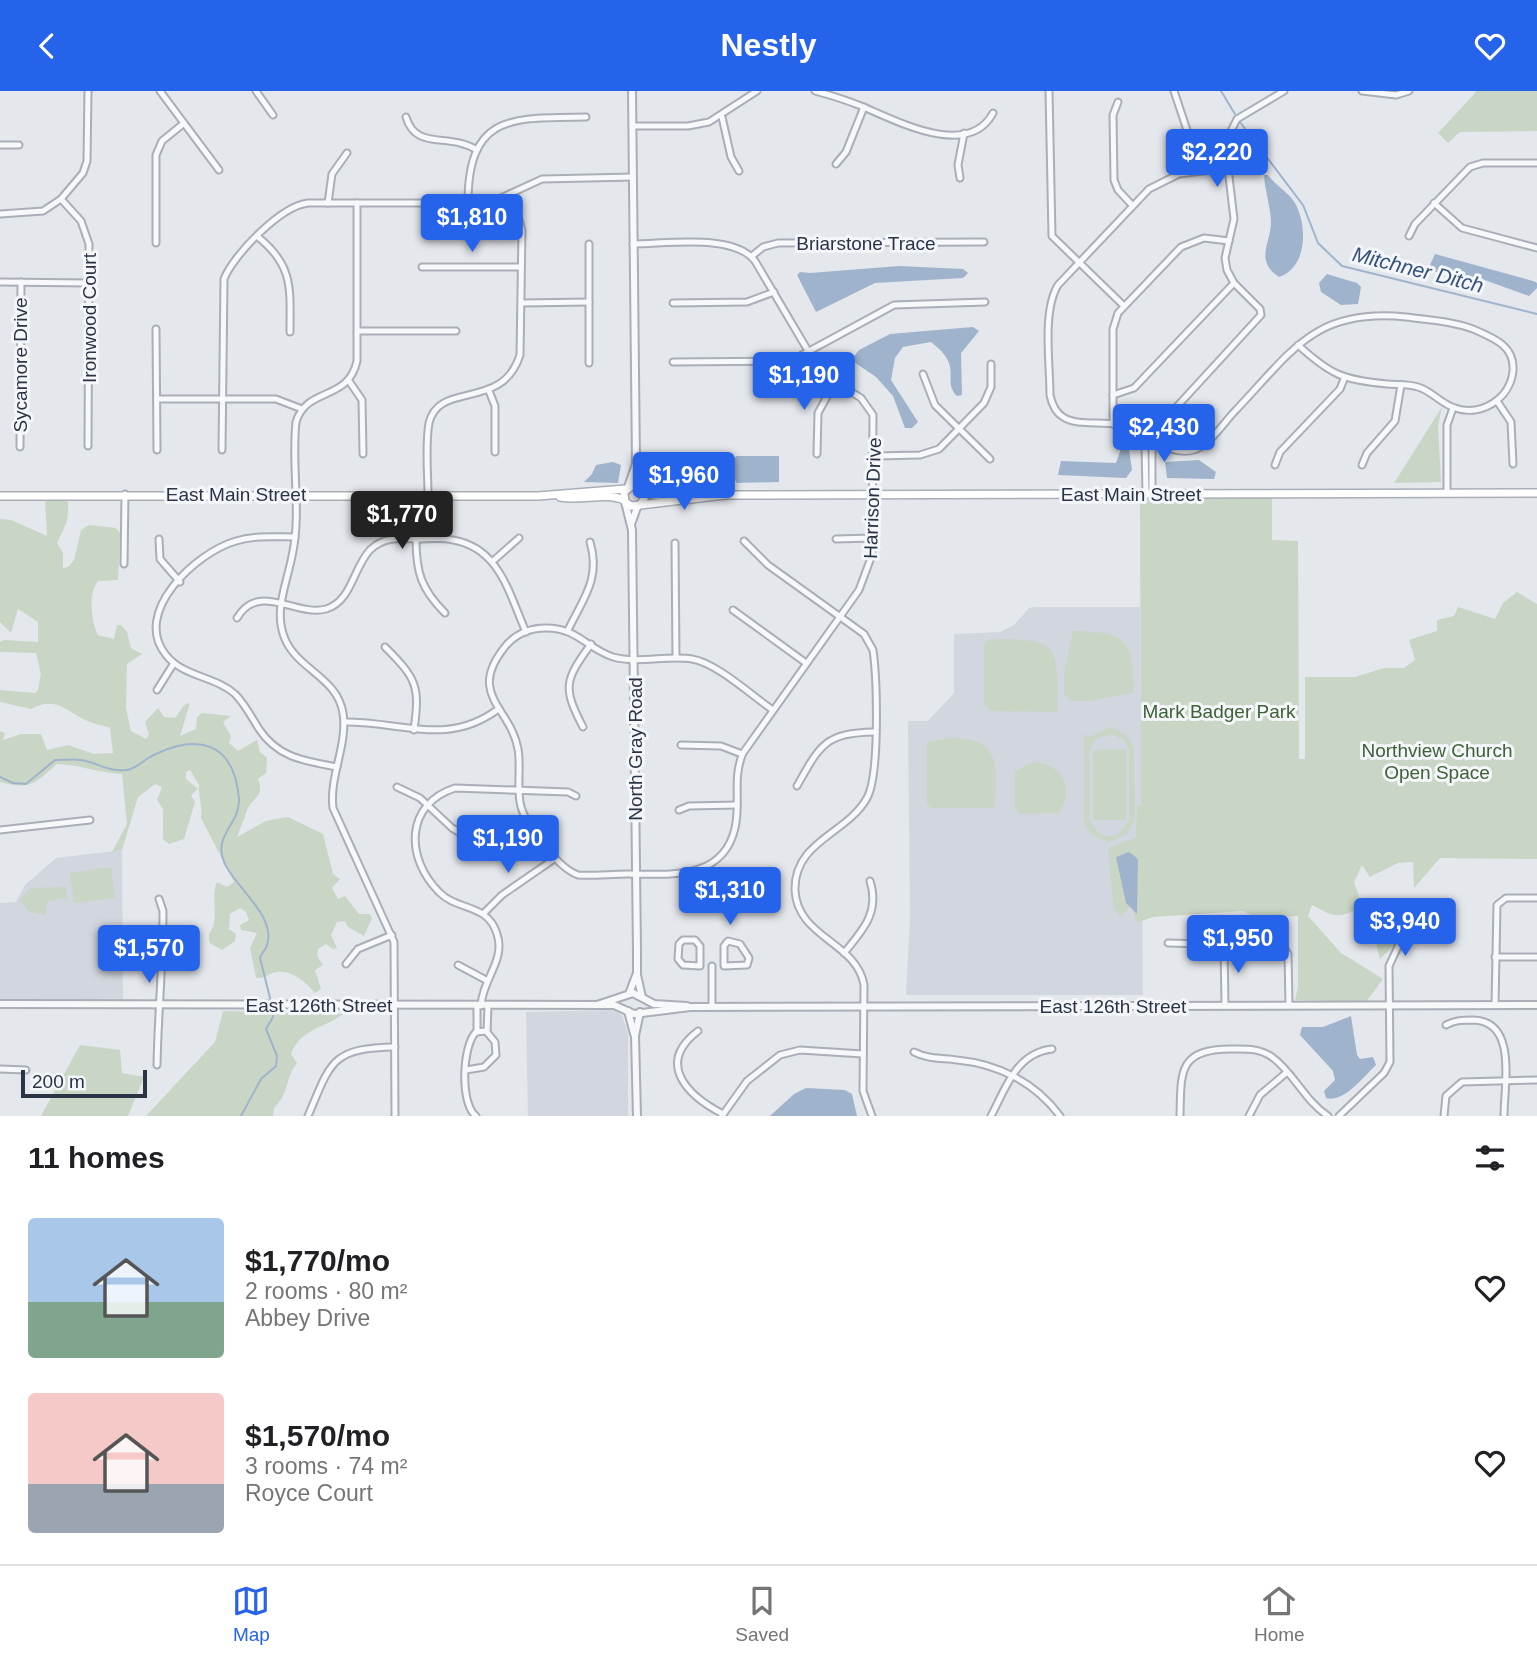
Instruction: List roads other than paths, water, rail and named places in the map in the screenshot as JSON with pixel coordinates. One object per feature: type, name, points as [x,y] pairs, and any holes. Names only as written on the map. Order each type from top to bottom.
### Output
[{"type":"main road","points":[[635,485],[642,489],[645,496],[639,505],[625,501],[627,488],[635,485]]},
{"type":"main road","name":"East Main Street","points":[[0,496],[556,496],[627,488]]},
{"type":"main road","name":"East Main Street","points":[[642,489],[654,495],[688,491],[725,495],[1537,493]]},
{"type":"main road","name":"East Main Street","points":[[639,505],[725,495]]},
{"type":"main road","name":"East Main Street","points":[[556,496],[576,499],[614,496],[625,501]]},
{"type":"street","points":[[0,214],[37,214],[61,199],[86,167],[88,91]]},
{"type":"street","points":[[160,91],[219,170]]},
{"type":"street","points":[[256,91],[273,115]]},
{"type":"street","points":[[632,91],[636,464],[642,489]]},
{"type":"street","points":[[632,126],[695,125],[722,117],[757,91]]},
{"type":"street","points":[[815,91],[864,107],[923,132],[964,133],[983,127],[993,113]]},
{"type":"street","points":[[842,99],[846,91]]},
{"type":"street","points":[[1049,91],[1050,229],[1055,240],[1124,306]]},
{"type":"street","points":[[1174,91],[1187,130],[1194,171]]},
{"type":"street","points":[[1268,91],[1272,98]]},
{"type":"street","points":[[1149,494],[1145,446],[1151,436],[1258,321],[1261,313],[1234,283],[1226,265],[1234,219],[1225,143],[1231,126],[1245,113],[1284,91]]},
{"type":"street","points":[[1363,91],[1396,95],[1409,91]]},
{"type":"street","points":[[1118,102],[1113,115],[1114,180],[1118,190],[1132,205]]},
{"type":"street","points":[[836,164],[844,156],[864,107]]},
{"type":"street","points":[[406,117],[412,133],[418,137],[458,141],[477,150]]},
{"type":"street","points":[[468,203],[470,167],[477,150],[497,128],[515,120],[586,117]]},
{"type":"street","points":[[722,117],[731,157],[739,171]]},
{"type":"street","points":[[156,243],[156,155],[162,141],[183,124]]},
{"type":"street","points":[[960,178],[958,166],[964,133]]},
{"type":"street","points":[[0,145],[19,145]]},
{"type":"street","points":[[328,203],[332,174],[347,153]]},
{"type":"street","points":[[1409,236],[1415,224],[1433,203],[1466,170],[1476,164],[1537,163]]},
{"type":"street","points":[[1227,168],[1194,171],[1157,184],[1132,205],[1058,285],[1051,299],[1051,401],[1065,418],[1113,424],[1151,436],[1178,450],[1201,446],[1298,345],[1323,327],[1356,316],[1382,315],[1453,322],[1499,340],[1508,349],[1513,361],[1512,377],[1497,401],[1482,409],[1453,408],[1422,389],[1344,379],[1324,368],[1298,345]]},
{"type":"street","points":[[222,450],[223,285],[229,267],[292,206],[328,203],[496,202],[542,179],[633,177]]},
{"type":"street","points":[[428,495],[429,433],[434,411],[448,400],[489,391],[504,381],[517,362],[522,346],[520,219],[511,194]]},
{"type":"street","name":"Ironwood Court","points":[[61,199],[81,221],[88,236],[88,446]]},
{"type":"street","points":[[357,203],[357,361],[349,381],[338,390],[312,400],[302,409],[295,428],[295,537],[280,620],[286,642],[297,658],[336,693],[344,722],[332,793],[334,816],[392,935],[395,1116]]},
{"type":"street","points":[[1433,203],[1462,228],[1537,248]]},
{"type":"street","points":[[258,236],[279,258],[288,275],[290,332]]},
{"type":"street","points":[[1113,424],[1113,329],[1124,306],[1186,244],[1210,237],[1229,240]]},
{"type":"street","name":"Briarstone Trace","points":[[752,256],[763,247],[778,243],[984,242]]},
{"type":"street","points":[[589,244],[589,363]]},
{"type":"street","points":[[633,244],[729,244],[752,256]]},
{"type":"street","name":"Harrison Drive","points":[[554,859],[564,869],[578,874],[685,874],[713,863],[731,841],[736,824],[737,773],[742,754],[865,579],[872,555],[875,456],[871,411],[858,395],[824,373],[808,352],[752,256]]},
{"type":"street","points":[[422,267],[521,267]]},
{"type":"street","points":[[0,282],[89,283]]},
{"type":"street","name":"Sycamore Drive","points":[[20,447],[21,282]]},
{"type":"street","points":[[1113,395],[1134,388],[1234,283]]},
{"type":"street","points":[[673,303],[747,302],[774,292]]},
{"type":"street","points":[[522,303],[589,302]]},
{"type":"street","points":[[673,362],[778,361],[808,352],[894,305],[985,302]]},
{"type":"street","points":[[156,329],[157,450]]},
{"type":"street","points":[[358,331],[456,331]]},
{"type":"street","points":[[875,456],[930,454],[959,429],[987,399],[991,364]]},
{"type":"street","points":[[922,374],[935,405],[990,459]]},
{"type":"street","points":[[1275,465],[1280,452],[1340,389],[1344,379]]},
{"type":"street","points":[[349,381],[359,390],[362,400],[363,454]]},
{"type":"street","points":[[817,453],[818,413],[835,382]]},
{"type":"street","points":[[1362,465],[1367,453],[1395,421],[1401,385]]},
{"type":"street","points":[[489,391],[495,411],[495,452]]},
{"type":"street","points":[[157,399],[276,399],[302,409]]},
{"type":"street","points":[[1497,401],[1511,422],[1513,464]]},
{"type":"street","points":[[1447,493],[1447,425],[1453,408]]},
{"type":"street","points":[[627,488],[636,464]]},
{"type":"street","points":[[124,564],[125,494]]},
{"type":"street","name":"North Gray Road","points":[[625,501],[631,524],[636,973],[642,998]]},
{"type":"street","name":"North Gray Road","points":[[631,524],[639,505]]},
{"type":"street","points":[[295,537],[255,537],[225,545],[201,561],[163,601],[156,629],[163,652],[174,663],[235,695],[270,744],[280,752],[337,767]]},
{"type":"street","points":[[493,561],[519,538]]},
{"type":"street","points":[[836,538],[872,538]]},
{"type":"street","points":[[159,539],[160,559],[180,582]]},
{"type":"street","points":[[237,618],[246,606],[256,602],[281,603],[315,610],[331,607],[346,594],[366,554],[375,546],[390,539],[416,539],[464,542],[479,549],[500,570],[526,632]]},
{"type":"street","points":[[416,539],[418,576],[429,597],[445,613]]},
{"type":"street","points":[[744,541],[768,565],[864,634],[873,650],[875,774],[867,798],[851,817],[812,847],[796,877],[796,897],[804,919],[844,953],[860,971],[864,1007],[863,1091],[872,1116]]},
{"type":"street","points":[[568,630],[593,583],[595,562],[590,542]]},
{"type":"street","points":[[675,543],[676,659]]},
{"type":"street","points":[[733,611],[806,663]]},
{"type":"street","points":[[484,913],[502,895],[554,859],[522,810],[519,750],[514,736],[497,710],[489,688],[492,668],[507,645],[526,632],[543,628],[568,630],[611,656],[706,663],[773,710]]},
{"type":"street","points":[[583,727],[570,703],[568,687],[572,671],[591,645]]},
{"type":"street","points":[[386,647],[417,686],[418,704],[414,730]]},
{"type":"street","points":[[158,690],[174,663]]},
{"type":"street","points":[[344,722],[385,724],[414,730],[468,727],[497,710]]},
{"type":"street","points":[[797,786],[826,741],[844,733],[874,733]]},
{"type":"street","points":[[681,745],[721,746],[742,754]]},
{"type":"street","points":[[397,787],[428,805],[452,828],[481,845]]},
{"type":"street","points":[[475,1116],[466,1101],[467,1043],[477,1032],[486,980],[499,956],[499,943],[496,931],[484,913],[446,898],[428,876],[413,839],[416,821],[441,793],[455,788],[568,792],[576,796]]},
{"type":"street","points":[[678,810],[689,806],[737,805]]},
{"type":"street","points":[[0,829],[90,820]]},
{"type":"street","points":[[844,953],[873,913],[874,895],[870,881]]},
{"type":"street","points":[[1495,1005],[1495,913],[1499,902],[1506,898],[1537,898]]},
{"type":"street","points":[[157,1065],[159,1005],[163,987],[163,911],[159,899]]},
{"type":"street","points":[[1339,1116],[1384,1073],[1390,1062],[1390,959],[1402,938],[1399,920]]},
{"type":"street","points":[[346,964],[358,949],[392,935]]},
{"type":"street","points":[[700,966],[699,944],[693,940],[681,941],[678,947],[680,963],[700,966],[724,966],[748,963],[749,958],[738,942],[726,943],[724,966]]},
{"type":"street","points":[[1168,943],[1284,947],[1289,957],[1289,1005]]},
{"type":"street","points":[[1224,945],[1225,1006]]},
{"type":"street","points":[[1495,957],[1537,957]]},
{"type":"street","points":[[458,965],[486,980]]},
{"type":"street","points":[[712,966],[712,1007]]},
{"type":"street","name":"North Gray Road","points":[[628,995],[636,973]]},
{"type":"street","points":[[635,1036],[624,1002],[628,995],[635,993],[642,998],[644,1006],[640,1012],[635,1036],[637,1116]]},
{"type":"street","name":"East 126th Street","points":[[597,1005],[628,995]]},
{"type":"street","name":"East 126th Street","points":[[642,998],[654,1004],[677,1003],[690,1007]]},
{"type":"street","name":"East 126th Street","points":[[0,1004],[597,1005],[617,1006],[627,1011]]},
{"type":"street","name":"East 126th Street","points":[[640,1012],[690,1007],[1537,1005]]},
{"type":"street","points":[[466,1070],[484,1067],[496,1055],[495,1042],[487,1032],[482,1006]]},
{"type":"street","points":[[627,1011],[640,1012]]},
{"type":"street","points":[[1446,1025],[1458,1020],[1475,1020],[1495,1027],[1504,1045],[1504,1116]]},
{"type":"street","points":[[698,1031],[686,1042],[680,1054],[679,1073],[689,1093],[722,1115],[747,1081],[772,1059],[786,1052],[800,1050],[863,1054]]},
{"type":"street","points":[[477,1032],[487,1032]]},
{"type":"street","points":[[308,1116],[326,1074],[339,1058],[360,1048],[395,1047]]},
{"type":"street","points":[[1180,1116],[1180,1078],[1187,1062],[1198,1053],[1212,1048],[1258,1050],[1270,1056],[1309,1101],[1328,1116]]},
{"type":"street","points":[[991,1116],[1013,1075],[1030,1055],[1052,1049]]},
{"type":"street","points":[[914,1052],[926,1057],[984,1064],[1013,1075],[1041,1094],[1060,1116]]},
{"type":"street","points":[[0,1069],[26,1070]]},
{"type":"street","points":[[1249,1116],[1260,1095],[1286,1073]]},
{"type":"street","points":[[1444,1116],[1446,1096],[1458,1083],[1469,1080],[1537,1080]]},
{"type":"water","points":[[1264,175],[1268,175],[1292,199],[1302,223],[1300,256],[1288,272],[1279,277],[1271,271],[1265,258],[1271,221]]},
{"type":"water","points":[[1435,254],[1533,281],[1537,283],[1537,288],[1529,296],[1479,278],[1436,272],[1430,265]]},
{"type":"water","points":[[899,266],[963,269],[968,273],[963,278],[875,283],[816,312],[797,275],[800,272]]},
{"type":"water","points":[[1327,274],[1357,283],[1361,287],[1358,304],[1341,305],[1321,292],[1319,283]]},
{"type":"water","points":[[973,327],[979,331],[961,353],[962,395],[957,396],[953,390],[947,359],[931,342],[903,347],[895,358],[891,380],[918,422],[912,428],[905,428],[893,396],[876,377],[851,360],[859,350],[890,334]]},
{"type":"water","points":[[1128,442],[1132,470],[1126,478],[1058,475],[1061,461],[1116,463],[1123,443]]},
{"type":"water","points":[[779,456],[779,482],[737,483],[733,477],[733,458]]},
{"type":"water","points":[[1199,460],[1216,472],[1214,479],[1167,478],[1165,462]]},
{"type":"water","points":[[613,462],[621,465],[618,483],[584,482],[596,465]]},
{"type":"water","points":[[1129,852],[1138,859],[1137,914],[1126,903],[1116,857]]},
{"type":"water","points":[[1351,1016],[1357,1055],[1360,1059],[1373,1057],[1376,1065],[1340,1097],[1326,1098],[1324,1091],[1335,1080],[1333,1071],[1300,1035],[1302,1027],[1323,1027]]},
{"type":"water","points":[[806,1088],[845,1090],[852,1094],[857,1116],[770,1116],[794,1094]]},
{"type":"waterway","name":"Mitchner Ditch","points":[[1221,91],[1235,114]]},
{"type":"waterway","name":"Mitchner Ditch","points":[[1240,122],[1303,205],[1318,243],[1342,266],[1537,314]]},
{"type":"waterway","points":[[0,777],[13,783],[26,784],[55,760],[75,759],[111,769],[127,770],[167,749],[183,745],[197,744],[221,753],[236,779],[239,799],[236,816],[222,844],[224,862],[266,923],[267,945],[260,958],[271,1002]]},
{"type":"waterway","points":[[241,1116],[261,1079],[276,1066],[277,1056],[266,1029],[273,1017],[272,1007]]},
{"type":"park label","name":"Mark Badger Park","points":[[1219,711]]},
{"type":"park label","name":"Northview Church Open Space","points":[[1437,761]]}]
